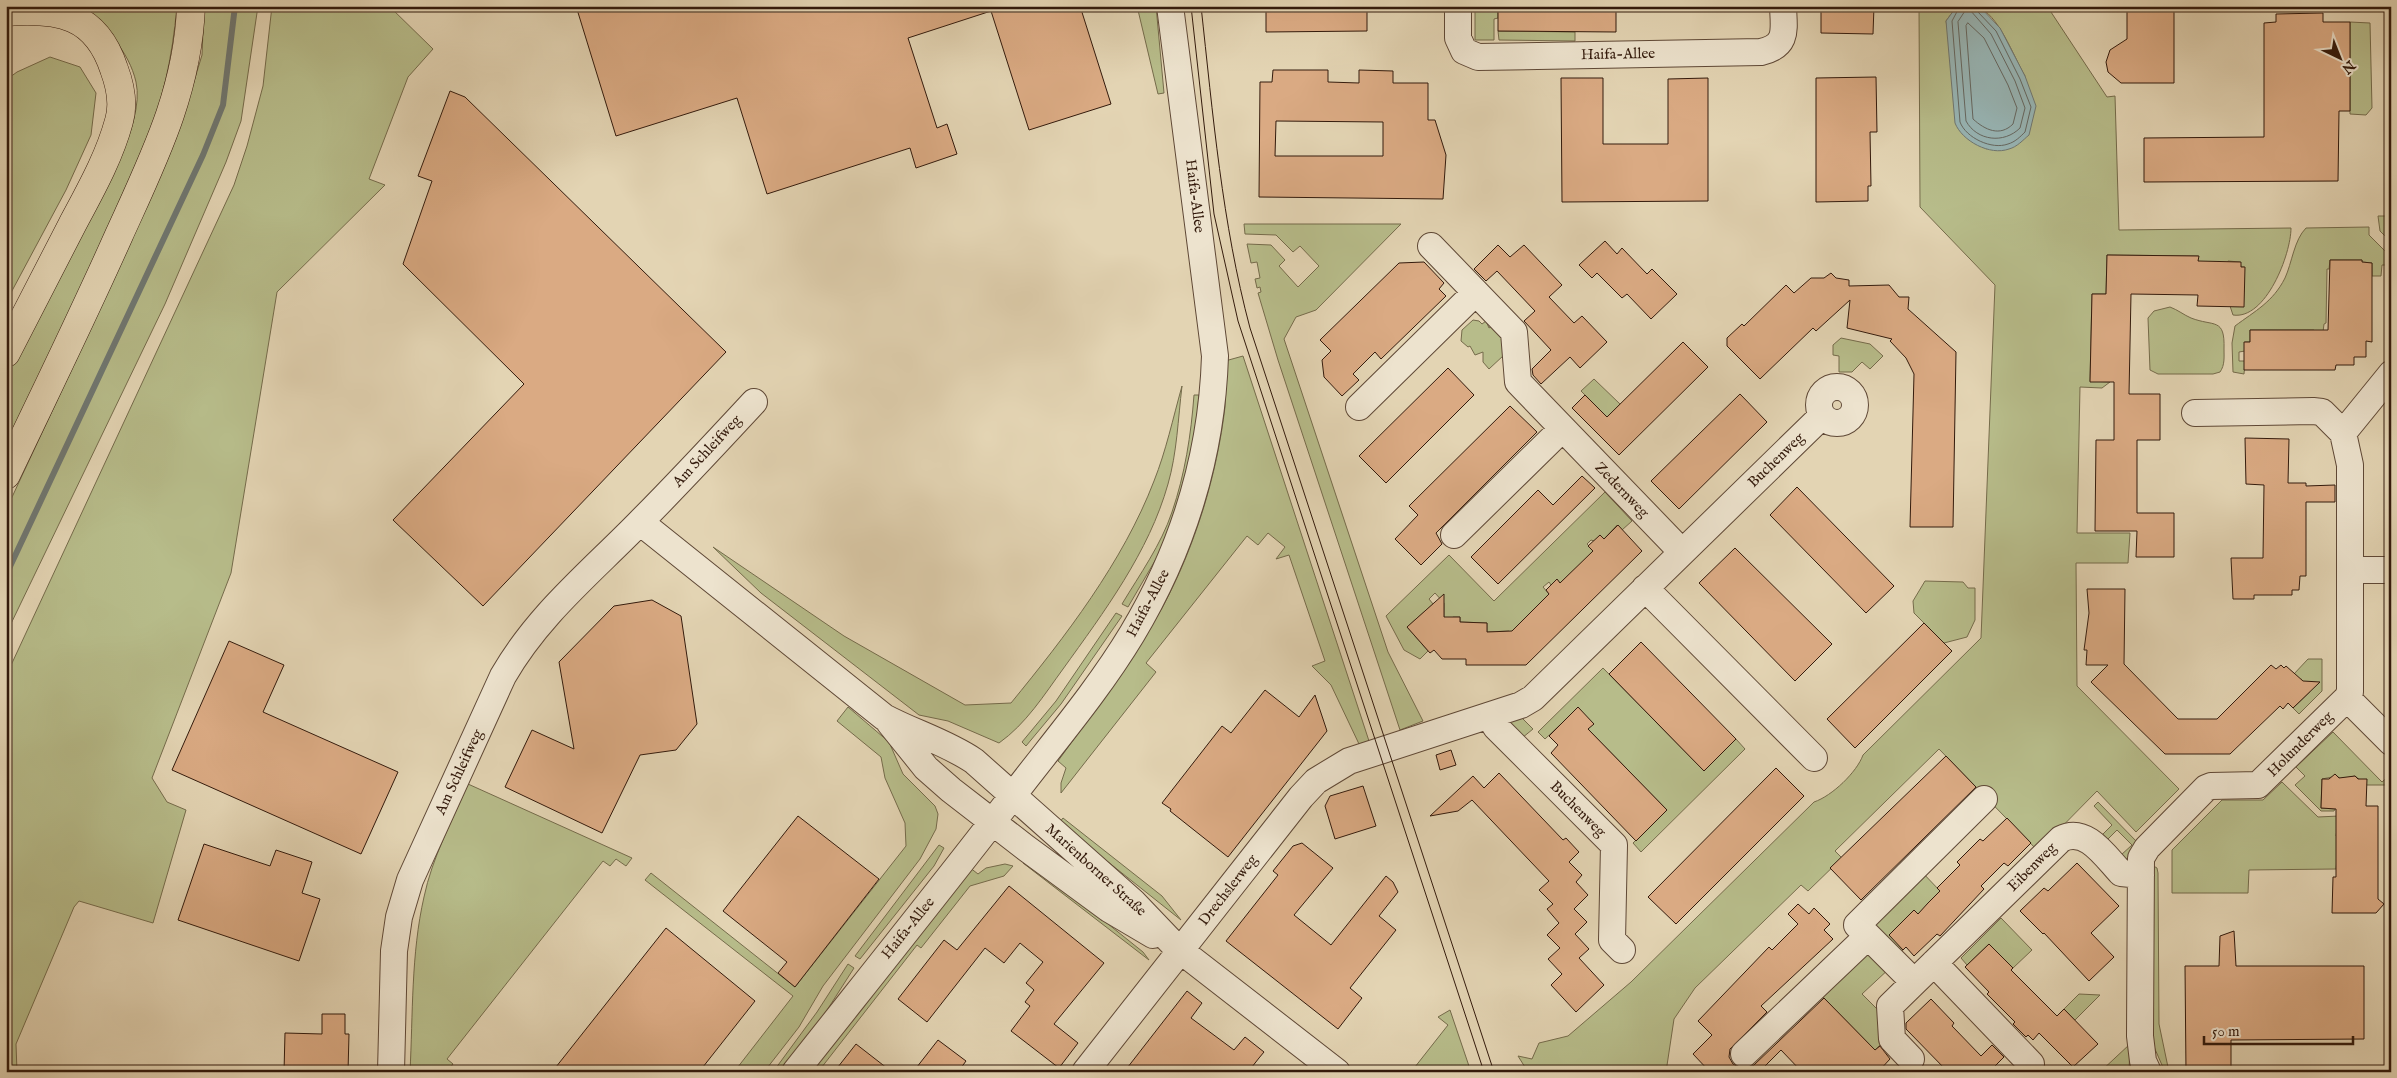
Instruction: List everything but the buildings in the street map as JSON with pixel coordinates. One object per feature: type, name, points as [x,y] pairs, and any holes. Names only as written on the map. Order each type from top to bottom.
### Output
[{"type":"highway","points":[[6,475],[97,286],[165,134],[183,78],[191,6]]},
{"type":"highway","points":[[6,12],[53,11],[80,21],[93,30],[109,52],[121,99],[120,119],[106,160],[6,352]]},
{"type":"street","name":"Haifa-Allee","points":[[1458,6],[1458,38],[1464,51],[1478,57],[1761,52],[1777,46],[1781,40],[1784,32],[1783,7]]},
{"type":"street","name":"Haifa-Allee","points":[[795,1072],[1067,727],[1132,635],[1163,578],[1200,472],[1213,396],[1214,356],[1172,14]]},
{"type":"street","name":"Zedernweg","points":[[1431,246],[1514,332],[1518,382],[1682,552]]},
{"type":"street","points":[[1359,407],[1475,293]]},
{"type":"street","points":[[2343,433],[2391,374]]},
{"type":"street","name":"Am Schleifweg","points":[[391,1072],[394,951],[399,917],[410,880],[503,676],[520,647],[545,616],[640,522],[754,402]]},
{"type":"street","points":[[2195,412],[2322,412],[2343,433],[2350,465],[2350,692],[2347,698],[2391,742]]},
{"type":"street","name":"Buchenweg","points":[[1399,744],[1527,703],[1822,416]]},
{"type":"street","points":[[1454,535],[1562,429]]},
{"type":"street","points":[[640,522],[884,717],[926,768],[993,822]]},
{"type":"street","points":[[2350,570],[2391,570]]},
{"type":"street","points":[[1645,588],[1814,758]]},
{"type":"street","name":"Holunderweg","points":[[2148,1072],[2143,1061],[2140,1036],[2141,858],[2147,848],[2206,788],[2211,786],[2258,785],[2347,698]]},
{"type":"street","name":"Buchenweg","points":[[1488,716],[1496,727],[1614,846],[1612,940],[1622,950]]},
{"type":"street","points":[[884,717],[960,752],[1013,795]]},
{"type":"street","name":"Drechslerweg","points":[[1085,1072],[1178,949],[1316,781],[1350,761],[1399,744]]},
{"type":"street","name":"Marienborner Straße","points":[[1013,795],[1133,902],[1178,949]]},
{"type":"street","points":[[1914,982],[1857,925],[1984,799]]},
{"type":"street","name":"Marienborner Straße","points":[[993,822],[1109,909],[1178,949],[1337,1072]]},
{"type":"street","name":"Eibenweg","points":[[1911,1059],[1892,1039],[1890,1006],[2061,839],[2068,835],[2078,835],[2088,840],[2124,874],[2141,875]]},
{"type":"street","points":[[1744,1054],[1868,936]]},
{"type":"street","points":[[1934,963],[2031,1064]]},
{"type":"green space","points":[[82,6],[177,6],[172,44],[162,95],[145,148],[6,449],[6,373],[18,356],[106,187],[127,142],[134,120],[137,100],[136,82],[128,60],[115,40]]},
{"type":"green space","points":[[204,6],[258,6],[241,121],[226,162],[165,304],[6,634],[6,510],[117,272],[182,121],[202,55]]},
{"type":"green space","points":[[272,6],[389,6],[433,49],[408,77],[369,179],[385,185],[277,292],[231,573],[152,778],[167,802],[186,810],[153,923],[79,901],[74,907],[16,1044],[17,1072],[6,1072],[6,676],[234,185],[247,146],[263,86]]},
{"type":"green space","points":[[1137,6],[1156,6],[1164,93],[1158,94]]},
{"type":"green space","points":[[1475,6],[1498,6],[1498,18],[1494,19],[1494,40],[1475,40]]},
{"type":"green space","points":[[1919,6],[1957,6],[1946,21],[1968,139],[1987,149],[2025,76],[1998,26],[1984,10],[1976,6],[2047,6],[2107,97],[2115,96],[2119,230],[2291,228],[2287,253],[2274,283],[2266,297],[2245,314],[2233,315],[2230,306],[2244,267],[2241,267],[2240,262],[2228,261],[2227,265],[2198,267],[2198,256],[2107,255],[2106,294],[2092,294],[2090,381],[2110,382],[2102,388],[2080,387],[2077,533],[2130,533],[2128,563],[2076,563],[2077,686],[2179,789],[2136,832],[2097,791],[2038,851],[1939,749],[1835,851],[1842,858],[1808,891],[1801,885],[1695,988],[1674,1019],[1666,1072],[1528,1072],[1518,1056],[1532,1059],[1539,1043],[1568,1036],[1631,982],[1814,802],[1828,795],[1843,783],[1860,762],[1863,755],[1981,638],[1995,285],[1920,207]]},
{"type":"green space","points":[[2350,22],[2370,23],[2372,108],[2366,115],[2350,114]]},
{"type":"green space","points":[[1498,31],[1575,32],[1575,41],[1499,40]]},
{"type":"green space","points":[[50,57],[80,67],[96,93],[91,135],[66,190],[6,302],[6,80],[17,72]]},
{"type":"green space","points":[[2378,216],[2391,216],[2391,242],[2380,231]]},
{"type":"green space","points":[[1244,224],[1401,224],[1316,310],[1296,317],[1284,339],[1388,652],[1423,721],[1400,730],[1278,360],[1258,293],[1261,292],[1260,287],[1257,288],[1255,279],[1260,278],[1257,262],[1251,263],[1247,244],[1271,245],[1285,260],[1279,266],[1298,287],[1319,266],[1300,246],[1293,252],[1276,235],[1245,234]]},
{"type":"green space","points":[[2369,227],[2369,235],[2391,257],[2391,265],[2382,265],[2381,276],[2372,276],[2372,263],[2362,262],[2362,260],[2330,260],[2329,269],[2327,269],[2326,323],[2324,324],[2323,332],[2314,332],[2314,330],[2250,330],[2250,342],[2245,342],[2245,351],[2239,352],[2239,361],[2245,361],[2244,374],[2233,372],[2232,343],[2235,326],[2275,294],[2285,278],[2299,239],[2306,228]]},
{"type":"green space","points":[[2170,307],[2191,318],[2212,323],[2220,328],[2224,339],[2224,355],[2220,372],[2213,374],[2158,374],[2150,370],[2148,318],[2154,311]]},
{"type":"green space","points":[[1473,320],[1479,321],[1482,324],[1486,321],[1489,328],[1492,326],[1501,337],[1504,355],[1489,369],[1483,362],[1483,352],[1475,355],[1470,346],[1468,347],[1461,341],[1462,330]]},
{"type":"green space","points":[[1841,338],[1870,344],[1883,356],[1870,369],[1862,362],[1852,372],[1839,372],[1839,356],[1833,355],[1833,345]]},
{"type":"green space","points":[[1243,356],[1369,741],[1359,744],[1331,685],[1312,666],[1325,661],[1289,555],[1276,559],[1285,547],[1268,533],[1258,545],[1247,536],[1146,663],[1156,672],[1061,793],[1061,783],[1066,768],[1058,761],[1138,647],[1162,608],[1185,560],[1203,510],[1216,459],[1225,407],[1225,361]]},
{"type":"green space","points":[[1594,379],[1620,404],[1607,417],[1581,391]]},
{"type":"green space","points":[[1182,386],[1171,472],[1160,509],[1149,534],[1124,581],[1042,699],[1018,727],[999,743],[948,721],[919,715],[761,593],[713,547],[844,636],[965,705],[1011,703],[1072,625],[1126,541],[1158,470]]},
{"type":"green space","points":[[1194,395],[1199,395],[1195,439],[1188,475],[1163,547],[1128,607],[1122,604],[1162,536],[1177,498],[1187,454]]},
{"type":"green space","points":[[1605,492],[1632,521],[1622,530],[1617,525],[1604,539],[1600,535],[1594,541],[1591,540],[1587,544],[1594,551],[1560,583],[1557,579],[1551,585],[1549,582],[1543,587],[1549,594],[1515,637],[1509,631],[1487,632],[1487,623],[1460,622],[1460,617],[1453,617],[1444,625],[1444,603],[1435,593],[1429,599],[1433,604],[1407,627],[1428,651],[1420,659],[1404,650],[1386,616],[1449,555],[1494,601]]},
{"type":"green space","points":[[1925,581],[1963,582],[1968,588],[1975,588],[1975,620],[1967,637],[1944,643],[1914,613],[1913,601]]},
{"type":"green space","points":[[1116,613],[1122,616],[1061,704],[1026,746],[1022,742],[1056,701]]},
{"type":"green space","points":[[2308,659],[2322,659],[2322,691],[2299,714],[2293,708],[2310,692],[2300,681],[2302,679],[2299,681],[2293,675]]},
{"type":"green space","points":[[1603,668],[1704,771],[1736,739],[1745,749],[1641,852],[1633,843],[1667,810],[1588,729],[1578,708],[1545,739],[1538,732]]},
{"type":"green space","points":[[848,707],[889,742],[903,774],[935,806],[938,814],[936,829],[920,859],[823,986],[799,1027],[764,1072],[734,1072],[793,996],[645,880],[651,873],[795,987],[906,846],[905,823],[885,778],[881,757],[837,721]]},
{"type":"green space","points":[[1520,716],[1533,729],[1522,738],[1502,722]]},
{"type":"green space","points":[[2333,732],[2382,782],[2391,774],[2391,785],[2367,785],[2355,776],[2341,779],[2337,776],[2322,779],[2321,808],[2335,809],[2334,811],[2321,811],[2295,785],[2305,776],[2296,767]]},
{"type":"green space","points":[[2282,782],[2318,817],[2339,816],[2336,836],[2339,839],[2336,869],[2249,870],[2248,893],[2172,893],[2172,850],[2222,800],[2263,800]]},
{"type":"green space","points":[[468,784],[632,858],[626,866],[616,859],[610,866],[603,861],[447,1059],[453,1064],[447,1072],[410,1072],[413,984],[417,940],[424,897],[437,854]]},
{"type":"green space","points":[[2098,802],[2138,843],[2131,859],[2123,859],[2121,855],[2132,845],[2117,830],[2106,841],[2101,836],[2112,825],[2094,806]]},
{"type":"green space","points":[[1063,818],[1162,896],[1181,920],[1059,823]]},
{"type":"green space","points":[[939,845],[944,848],[934,866],[860,959],[855,956]]},
{"type":"green space","points":[[1027,859],[1143,952],[1149,960],[1023,863]]},
{"type":"green space","points":[[1005,864],[1013,866],[1004,876],[970,886],[921,948],[917,945],[818,1072],[809,1072],[969,867],[978,874],[986,868]]},
{"type":"green space","points":[[2150,864],[2157,868],[2158,873],[2159,1024],[2169,1072],[2165,1072],[2151,1040]]},
{"type":"green space","points":[[1920,870],[1941,892],[1918,914],[1914,910],[1891,933],[1903,950],[1898,954],[1870,926]]},
{"type":"green space","points":[[2001,918],[2032,950],[2013,968],[1989,944],[1967,965],[1961,958]]},
{"type":"green space","points":[[1864,949],[1891,967],[1862,994],[1884,1016],[1884,1041],[1853,1072],[1846,1067],[1869,1044],[1823,997]]},
{"type":"green space","points":[[848,964],[854,968],[813,1032],[782,1072],[773,1072],[817,1012]]},
{"type":"green space","points":[[2079,994],[2100,995],[2075,1020],[2064,1009]]},
{"type":"green space","points":[[1450,1010],[1471,1072],[1411,1072],[1448,1025],[1438,1017]]},
{"type":"green space","points":[[2130,1044],[2129,1072],[2100,1072]]},
{"type":"water","points":[[1957,6],[1981,8],[2000,28],[2025,76],[2036,106],[2029,135],[2012,148],[2002,151],[1985,149],[1964,136],[1955,123],[1946,21]]},
{"type":"waterway","points":[[6,575],[203,155],[223,105],[235,6]]},
{"type":"tram line","points":[[1191,6],[1214,214],[1238,321],[1484,1072]]},
{"type":"tram line","points":[[1201,6],[1225,209],[1240,288],[1250,328],[1494,1072]]}]
